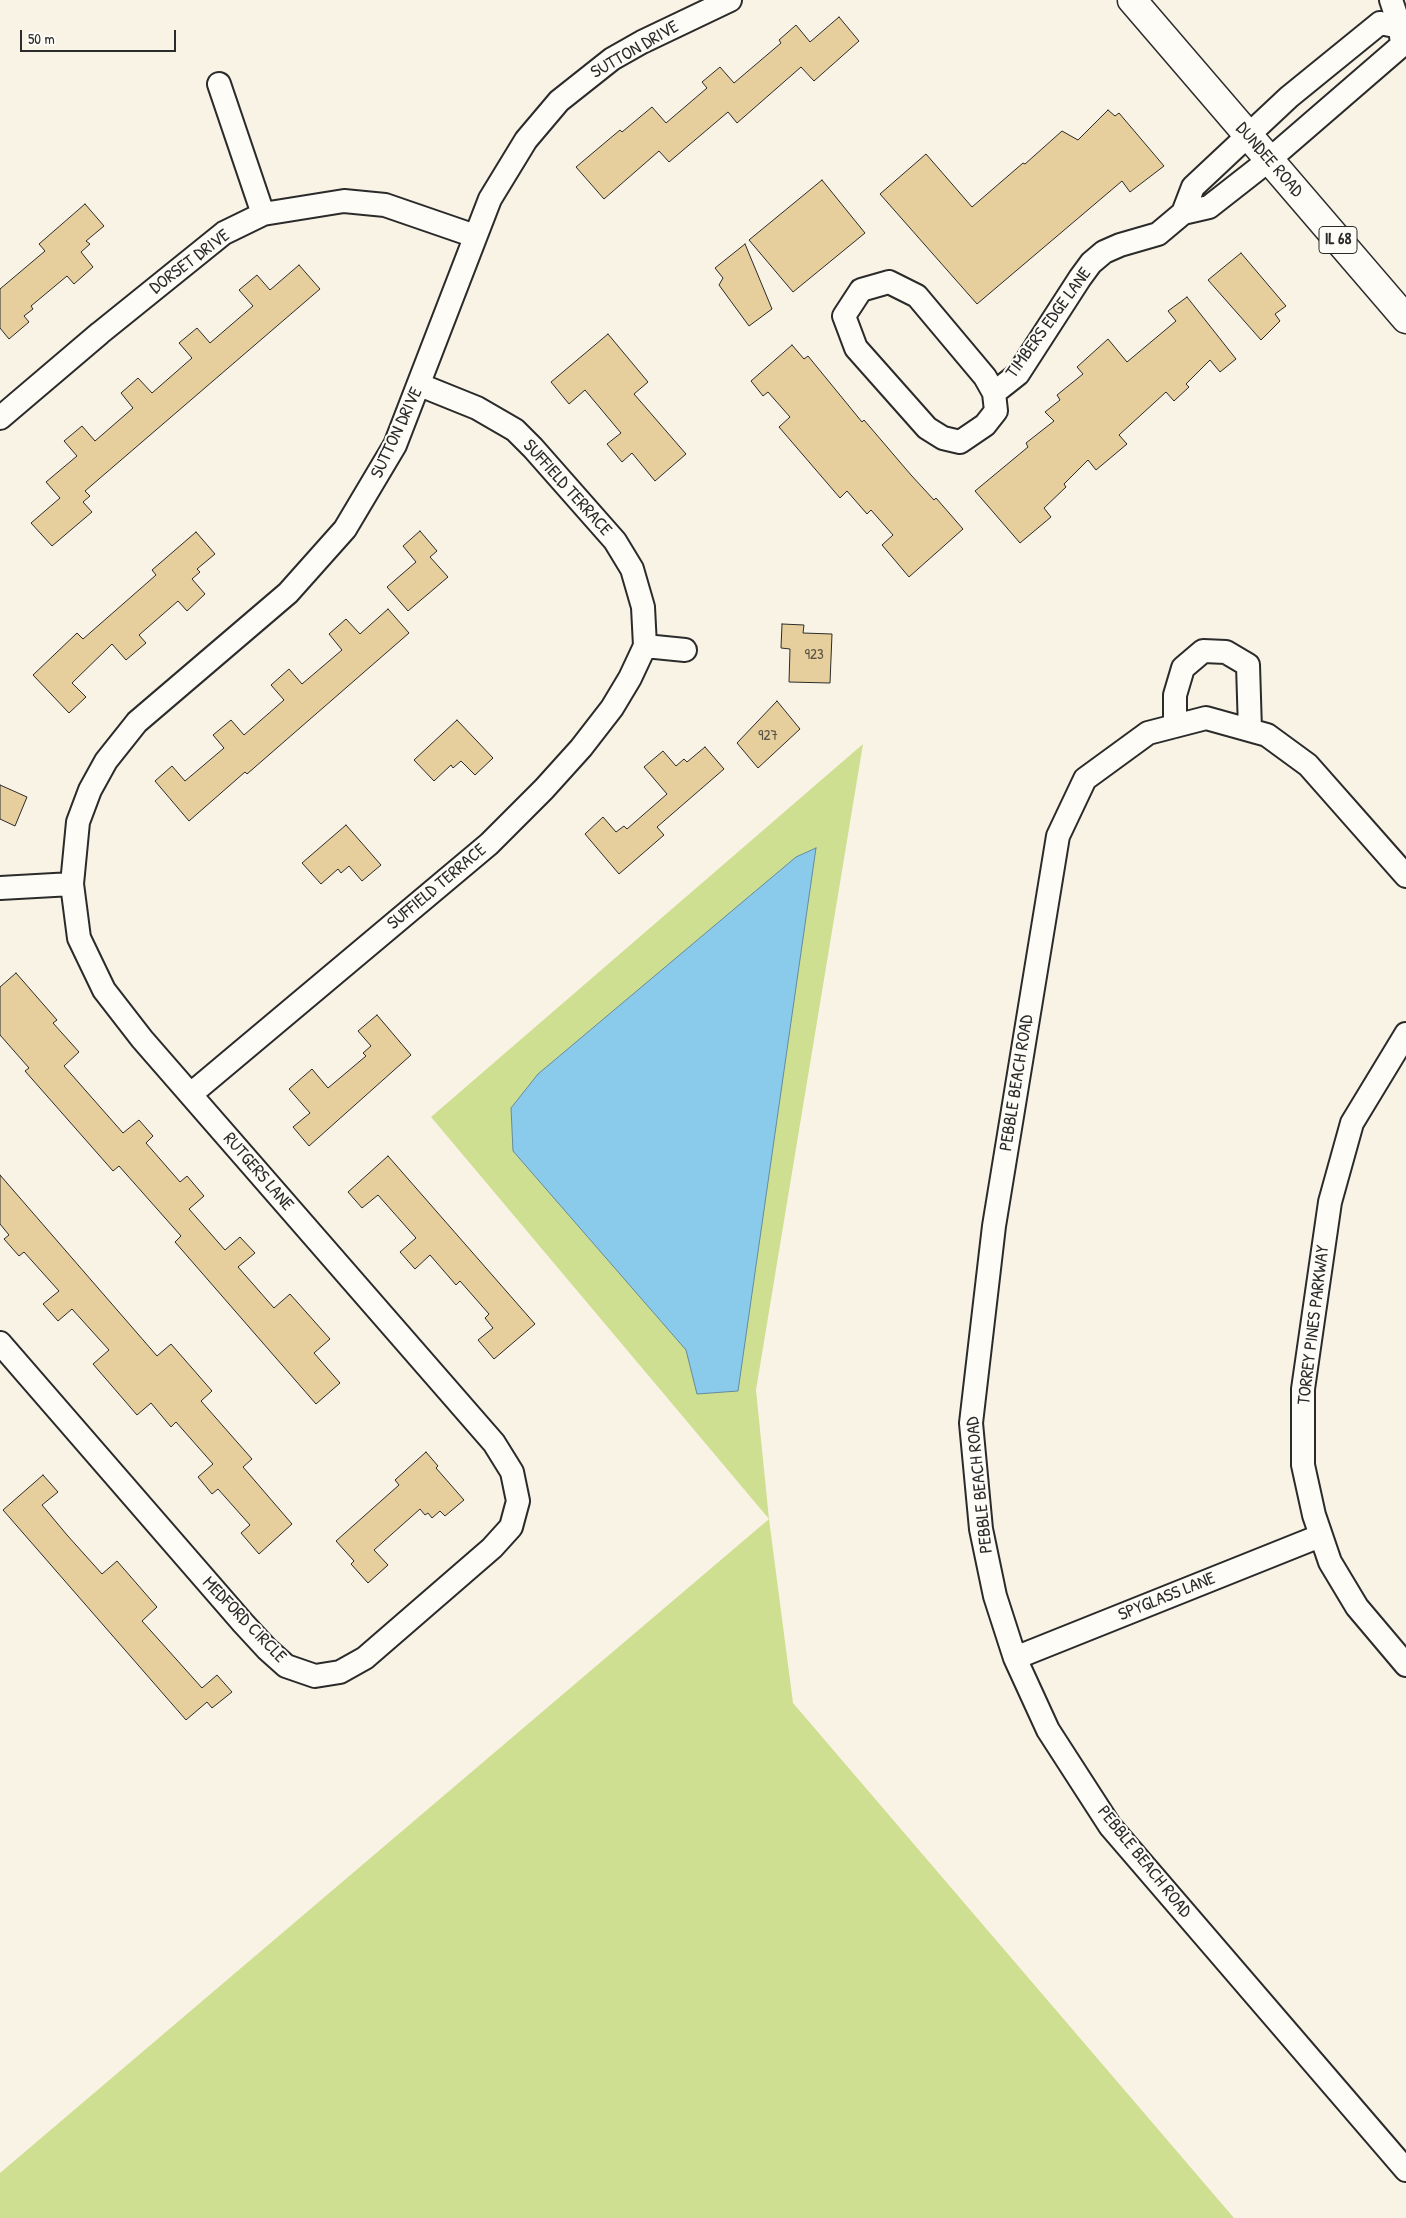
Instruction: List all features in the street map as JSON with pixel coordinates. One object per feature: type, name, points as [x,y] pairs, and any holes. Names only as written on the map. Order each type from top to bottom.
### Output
[{"type":"main road","name":"DUNDEE ROAD","points":[[1132,0],[1406,319]]},
{"type":"street","name":"SUTTON DRIVE","points":[[72,884],[78,822],[90,790],[106,761],[137,722],[288,593],[339,537],[375,482],[395,445],[420,385],[490,199],[526,140],[559,101],[612,59],[642,42],[730,0]]},
{"type":"street","points":[[1391,0],[1403,29]]},
{"type":"street","points":[[1183,213],[1192,187],[1289,97],[1380,23],[1403,29]]},
{"type":"street","name":"TIMBERS EDGE LANE","points":[[994,392],[1018,374],[1091,263],[1104,252],[1120,245],[1158,234],[1183,213],[1209,208],[1269,160],[1402,45],[1403,29]]},
{"type":"street","points":[[1333,62],[1354,86]]},
{"type":"street","points":[[219,84],[263,214]]},
{"type":"street","name":"DORSET DRIVE","points":[[0,418],[100,333],[224,233],[263,214],[344,201],[385,205],[475,236]]},
{"type":"street","name":"TIMBERS EDGE LANE","points":[[889,282],[917,296],[985,377],[994,392],[996,411],[985,425],[960,442],[943,438],[927,428],[856,348],[844,316],[861,290],[889,282]]},
{"type":"street","name":"SUFFIELD TERRACE","points":[[191,1094],[489,844],[544,790],[612,708],[630,678],[645,646],[643,607],[632,569],[615,541],[515,430],[477,408],[420,385]]},
{"type":"street","points":[[645,646],[685,650]]},
{"type":"street","points":[[1176,726],[1175,695],[1183,668],[1203,651],[1226,652],[1248,665],[1250,730]]},
{"type":"street","name":"PEBBLE BEACH ROAD","points":[[1406,876],[1308,765],[1267,735],[1206,718],[1148,733],[1085,779],[1058,836],[994,1226],[971,1422],[981,1529],[995,1596],[1015,1658],[1048,1730],[1110,1826],[1406,2170]]},
{"type":"street","points":[[0,888],[72,884]]},
{"type":"street","name":"RUTGERS LANE","points":[[72,884],[80,938],[104,990],[142,1039],[494,1443],[512,1472],[518,1501]]},
{"type":"street","name":"TORREY PINES PARKWAY","points":[[1406,1034],[1352,1123],[1330,1202],[1303,1389],[1303,1465],[1320,1536],[1330,1562],[1357,1607],[1406,1665]]},
{"type":"street","name":"MEDFORD CIRCLE","points":[[0,1342],[267,1649],[286,1666],[315,1676],[340,1672],[365,1658],[492,1548],[511,1527],[518,1501]]},
{"type":"street","name":"SPYGLASS LANE","points":[[1015,1658],[1320,1536]]},
{"type":"green space","points":[[863,744],[756,1390],[769,1519],[431,1117]]},
{"type":"green space","points":[[769,1519],[793,1703],[1234,2218],[0,2218],[0,2173]]},
{"type":"water","points":[[816,848],[738,1391],[697,1394],[686,1350],[513,1151],[511,1108],[538,1074],[796,857]]},
{"type":"building","points":[[839,17],[859,41],[814,81],[801,67],[737,123],[728,112],[669,162],[659,151],[604,199],[576,167],[620,130],[622,132],[652,107],[666,123],[707,88],[702,82],[720,67],[734,83],[781,43],[779,40],[796,25],[810,42]]},
{"type":"building","points":[[1108,110],[1115,116],[1119,113],[1164,166],[1130,192],[1122,181],[977,304],[880,194],[926,154],[972,207],[1062,131],[1078,140]]},
{"type":"building","points":[[822,180],[865,233],[793,292],[749,240]]},
{"type":"building","points":[[85,204],[104,226],[86,241],[90,244],[81,252],[93,267],[74,284],[67,276],[31,306],[33,309],[24,316],[29,322],[9,339],[0,328],[0,289],[45,251],[39,244]]},
{"type":"building","points":[[745,244],[772,309],[749,326],[719,285],[723,278],[715,268]]},
{"type":"building","points":[[1241,253],[1286,306],[1275,314],[1280,321],[1261,340],[1208,280]]},
{"type":"building","points":[[299,265],[320,289],[85,491],[90,496],[83,502],[92,512],[52,546],[31,523],[60,498],[46,482],[77,456],[64,441],[82,426],[95,441],[133,408],[121,393],[138,378],[152,393],[192,358],[179,343],[197,328],[210,343],[253,306],[239,290],[257,275],[270,290]]},
{"type":"building","points":[[1187,297],[1236,359],[1220,372],[1210,360],[1186,384],[1189,387],[1174,401],[1166,392],[1119,435],[1127,444],[1096,470],[1088,460],[1064,484],[1066,487],[1044,508],[1051,517],[1020,543],[975,491],[1028,447],[1026,443],[1054,421],[1045,412],[1060,400],[1057,395],[1083,374],[1077,367],[1108,339],[1127,362],[1176,321],[1168,311]]},
{"type":"building","points":[[608,334],[648,382],[634,394],[686,454],[655,481],[632,453],[622,462],[607,444],[621,433],[585,390],[569,404],[551,382]]},
{"type":"building","points":[[792,345],[804,359],[808,356],[862,422],[864,420],[911,475],[934,500],[936,498],[963,529],[909,577],[882,545],[893,535],[871,510],[867,514],[847,491],[840,498],[779,427],[790,417],[768,392],[763,396],[751,381]]},
{"type":"building","points":[[420,531],[437,551],[430,557],[448,577],[408,611],[387,587],[416,562],[403,546]]},
{"type":"building","points":[[196,532],[215,554],[197,569],[200,572],[192,579],[205,594],[187,611],[178,601],[139,635],[146,643],[126,660],[112,644],[72,683],[86,697],[69,713],[33,675],[77,633],[83,639],[156,575],[152,570]]},
{"type":"building","points":[[388,609],[409,633],[247,774],[245,772],[189,821],[155,781],[172,766],[185,781],[224,748],[213,735],[231,720],[244,735],[284,700],[271,685],[289,669],[302,684],[342,650],[329,634],[346,619],[360,634]]},
{"type":"building","points":[[782,624],[804,625],[803,633],[832,634],[830,683],[789,682],[790,649],[781,648]]},
{"type":"building","points":[[777,701],[800,729],[758,768],[737,743]]},
{"type":"building","points":[[457,720],[493,758],[475,775],[461,761],[453,768],[451,765],[434,781],[414,760]]},
{"type":"building","points":[[705,747],[724,769],[657,827],[664,835],[619,874],[585,834],[603,817],[616,832],[624,826],[627,829],[667,794],[644,767],[663,751],[676,766],[684,759],[687,762]]},
{"type":"building","points":[[0,785],[27,797],[15,826],[0,819]]},
{"type":"building","points":[[346,825],[381,865],[362,881],[349,866],[341,873],[338,869],[321,884],[302,863]]},
{"type":"building","points":[[16,973],[57,1020],[53,1023],[79,1052],[64,1066],[123,1133],[139,1120],[153,1136],[146,1143],[180,1182],[187,1176],[204,1196],[189,1209],[225,1250],[240,1237],[255,1253],[238,1267],[274,1308],[290,1294],[330,1339],[314,1353],[340,1383],[316,1404],[175,1242],[181,1236],[119,1166],[113,1171],[25,1071],[29,1068],[0,1035],[0,987]]},
{"type":"building","points":[[377,1015],[411,1055],[309,1146],[293,1127],[310,1113],[289,1089],[312,1069],[328,1088],[366,1056],[363,1053],[371,1046],[358,1031]]},
{"type":"building","points":[[388,1156],[535,1324],[494,1359],[478,1340],[493,1328],[485,1318],[489,1314],[460,1281],[456,1285],[430,1255],[415,1269],[400,1252],[416,1238],[378,1195],[362,1208],[348,1192]]},
{"type":"building","points":[[0,1175],[157,1356],[171,1344],[212,1391],[201,1401],[252,1459],[243,1467],[292,1524],[259,1554],[241,1533],[250,1525],[218,1489],[212,1494],[198,1477],[213,1464],[176,1422],[171,1427],[151,1403],[137,1415],[93,1364],[109,1350],[72,1309],[58,1321],[43,1304],[59,1291],[24,1252],[19,1256],[4,1239],[9,1235],[0,1224]]},
{"type":"building","points":[[426,1452],[438,1466],[436,1468],[464,1500],[445,1516],[440,1511],[432,1518],[428,1513],[425,1515],[420,1509],[374,1550],[388,1565],[368,1583],[351,1564],[354,1561],[336,1541],[399,1485],[395,1480]]},
{"type":"building","points":[[43,1475],[58,1492],[42,1505],[67,1535],[102,1574],[117,1561],[157,1607],[142,1621],[202,1688],[217,1675],[232,1692],[212,1708],[207,1702],[186,1720],[3,1510]]}]
